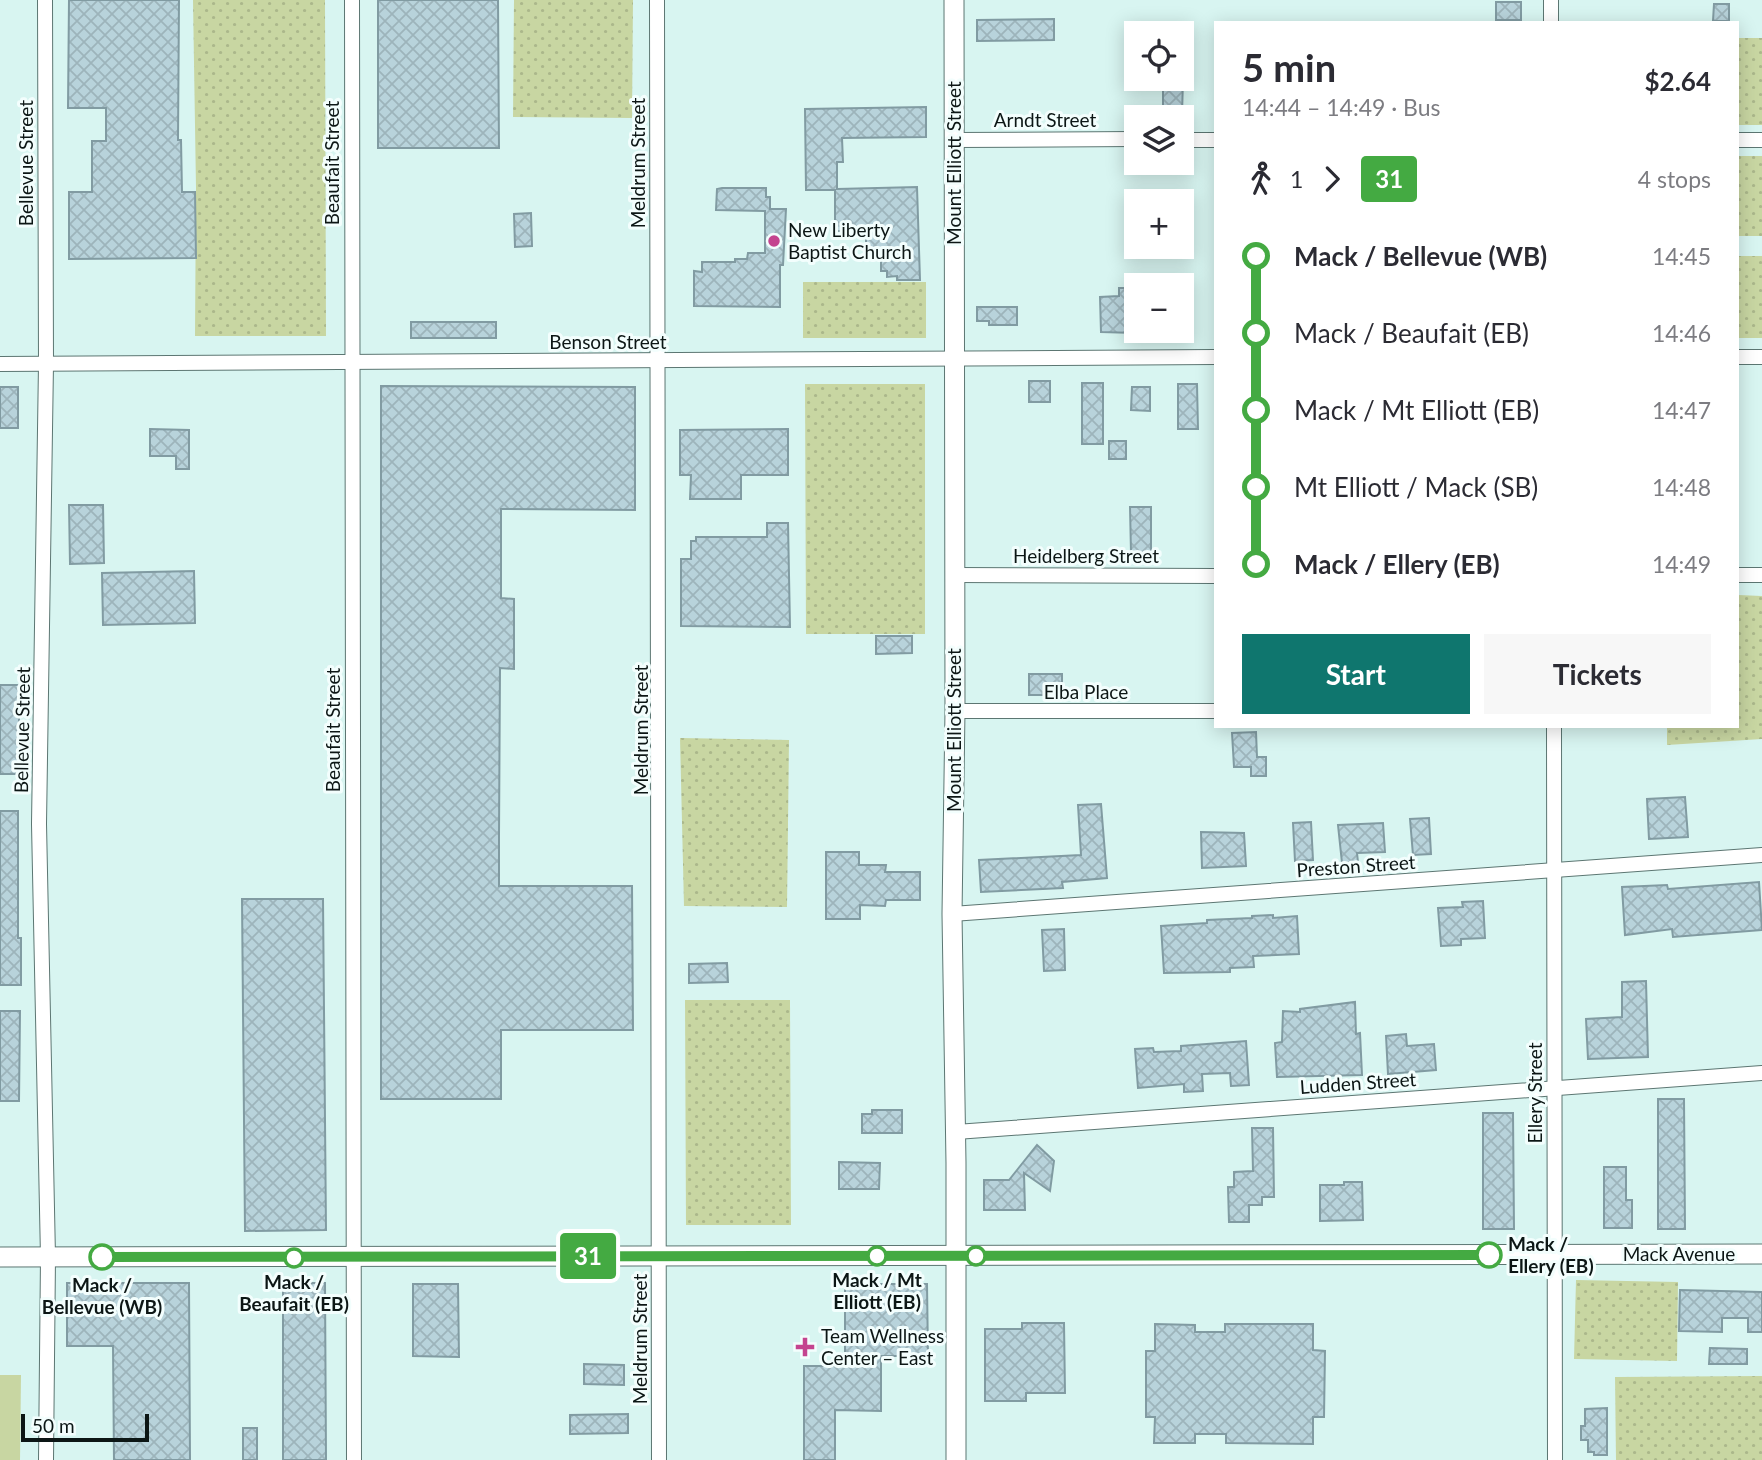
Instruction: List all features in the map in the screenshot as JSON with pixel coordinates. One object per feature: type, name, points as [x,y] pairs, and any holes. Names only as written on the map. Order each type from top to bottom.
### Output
[{"type":"main road","name":"Mount Elliott Street","points":[[954,0],[955,710],[952,914],[956,1132],[956,1460]]},
{"type":"main road","name":"Mack Avenue","points":[[0,1257],[1762,1254]]},
{"type":"street","name":"Bellevue Street","points":[[46,0],[46,364],[39,824],[48,1257],[46,1460]]},
{"type":"street","name":"Beaufait Street","points":[[352,0],[354,1460]]},
{"type":"street","name":"Meldrum Street","points":[[657,0],[659,1460]]},
{"type":"street","points":[[1551,0],[1551,21]]},
{"type":"street","name":"Arndt Street","points":[[954,140],[1124,139]]},
{"type":"street","points":[[1194,139],[1214,140]]},
{"type":"street","points":[[1739,140],[1762,140]]},
{"type":"street","name":"Benson Street","points":[[0,364],[1214,357]]},
{"type":"street","points":[[1739,357],[1762,357]]},
{"type":"street","name":"Heidelberg Street","points":[[955,575],[1214,576]]},
{"type":"street","points":[[1739,575],[1762,575]]},
{"type":"street","name":"Elba Place","points":[[955,710],[1214,711]]},
{"type":"street","name":"Ellery Street","points":[[1554,728],[1555,1460]]},
{"type":"street","name":"Preston Street","points":[[952,914],[1762,855]]},
{"type":"street","name":"Ludden Street","points":[[956,1132],[1762,1073]]},
{"type":"green space","points":[[193,0],[325,0],[326,336],[195,336]]},
{"type":"green space","points":[[514,0],[633,0],[632,118],[513,117]]},
{"type":"green space","points":[[1739,38],[1762,38],[1762,125],[1739,125]]},
{"type":"green space","points":[[1739,156],[1762,156],[1762,236],[1739,236]]},
{"type":"green space","points":[[1739,256],[1762,256],[1762,338],[1739,338]]},
{"type":"green space","points":[[803,282],[926,282],[926,338],[803,338]]},
{"type":"green space","points":[[805,384],[925,384],[925,634],[806,634]]},
{"type":"green space","points":[[1739,595],[1762,596],[1762,739],[1667,745],[1667,728],[1739,728]]},
{"type":"green space","points":[[680,738],[789,740],[787,907],[684,906]]},
{"type":"green space","points":[[685,1000],[790,1000],[791,1225],[686,1225]]},
{"type":"green space","points":[[1576,1280],[1678,1282],[1677,1361],[1574,1359]]},
{"type":"green space","points":[[0,1375],[21,1375],[20,1460],[0,1460]]},
{"type":"green space","points":[[1762,1376],[1762,1460],[1616,1460],[1615,1377]]},
{"type":"building","points":[[69,0],[179,0],[178,140],[181,140],[182,192],[195,192],[196,258],[69,259],[69,192],[92,192],[92,141],[106,141],[106,108],[68,108]]},
{"type":"building","points":[[378,0],[498,0],[499,148],[378,148]]},
{"type":"building","points":[[1496,2],[1521,2],[1521,20],[1496,20]]},
{"type":"building","points":[[1714,4],[1729,4],[1729,21],[1713,21]]},
{"type":"building","points":[[1054,19],[1054,40],[977,41],[977,20]]},
{"type":"building","points":[[1163,91],[1183,91],[1182,105],[1163,105]]},
{"type":"building","points":[[926,107],[926,137],[842,138],[843,162],[837,162],[837,189],[917,187],[920,280],[897,280],[897,276],[887,277],[887,271],[881,271],[881,255],[866,255],[866,231],[835,231],[835,190],[806,190],[805,109]]},
{"type":"building","name":"New Liberty Baptist Church","points":[[766,188],[766,197],[770,197],[770,209],[786,209],[783,265],[780,265],[780,307],[694,306],[694,271],[702,272],[702,262],[735,262],[735,259],[747,259],[748,253],[765,253],[765,211],[716,210],[717,189]]},
{"type":"building","points":[[531,213],[532,246],[515,247],[514,214]]},
{"type":"building","points":[[1119,288],[1124,288],[1124,333],[1101,332],[1100,297],[1119,296]]},
{"type":"building","points":[[977,307],[1017,307],[1017,325],[989,325],[989,321],[977,321]]},
{"type":"building","points":[[411,322],[496,322],[496,338],[411,338]]},
{"type":"building","points":[[1029,381],[1050,381],[1050,402],[1029,402]]},
{"type":"building","points":[[1082,383],[1103,383],[1103,444],[1082,444]]},
{"type":"building","points":[[1178,384],[1197,384],[1198,429],[1178,429]]},
{"type":"building","points":[[381,386],[635,387],[635,510],[501,509],[501,598],[514,599],[514,669],[500,668],[499,835],[499,886],[632,886],[633,1030],[501,1030],[501,1099],[381,1099]]},
{"type":"building","points":[[0,387],[18,387],[18,428],[0,428]]},
{"type":"building","points":[[1132,387],[1150,387],[1150,411],[1131,410]]},
{"type":"building","points":[[150,429],[189,430],[189,469],[176,469],[176,456],[150,456]]},
{"type":"building","points":[[788,429],[788,475],[741,475],[741,499],[690,499],[691,475],[680,475],[680,430]]},
{"type":"building","points":[[1109,441],[1126,441],[1126,459],[1109,459]]},
{"type":"building","points":[[69,505],[103,505],[104,563],[70,564]]},
{"type":"building","points":[[1130,507],[1151,507],[1151,553],[1131,553]]},
{"type":"building","points":[[767,523],[788,523],[790,627],[681,626],[681,559],[691,559],[691,541],[696,541],[696,537],[767,537]]},
{"type":"building","points":[[194,571],[195,623],[103,625],[102,573]]},
{"type":"building","points":[[876,636],[912,636],[912,653],[876,654]]},
{"type":"building","points":[[1029,674],[1062,674],[1062,695],[1029,695]]},
{"type":"building","points":[[0,685],[19,685],[19,774],[0,774]]},
{"type":"building","points":[[1256,732],[1257,757],[1266,757],[1266,776],[1251,776],[1251,767],[1234,767],[1232,733]]},
{"type":"building","points":[[1685,797],[1688,837],[1649,839],[1647,799]]},
{"type":"building","points":[[1101,804],[1107,878],[1062,882],[1063,888],[981,892],[979,860],[1081,855],[1078,805]]},
{"type":"building","points":[[0,811],[18,811],[18,938],[21,938],[21,985],[0,985]]},
{"type":"building","points":[[1429,818],[1431,854],[1413,855],[1410,819]]},
{"type":"building","points":[[1311,822],[1313,860],[1295,861],[1293,823]]},
{"type":"building","points":[[1383,823],[1385,852],[1357,853],[1358,862],[1342,863],[1338,825]]},
{"type":"building","points":[[1201,832],[1244,833],[1246,866],[1202,868]]},
{"type":"building","points":[[826,852],[859,852],[859,865],[886,865],[885,872],[920,872],[920,900],[886,900],[885,906],[860,905],[860,919],[826,919]]},
{"type":"building","points":[[1759,882],[1762,930],[1673,937],[1672,929],[1625,935],[1622,887],[1667,885],[1668,889]]},
{"type":"building","points":[[242,899],[323,899],[326,1230],[245,1231]]},
{"type":"building","points":[[1483,901],[1485,938],[1461,939],[1461,945],[1441,946],[1438,908],[1463,907],[1462,902]]},
{"type":"building","points":[[1273,915],[1273,918],[1297,916],[1299,954],[1253,956],[1254,967],[1230,968],[1230,972],[1164,973],[1161,926]]},
{"type":"building","points":[[1064,929],[1065,970],[1044,971],[1042,930]]},
{"type":"building","points":[[727,963],[728,982],[689,983],[689,964]]},
{"type":"building","points":[[1646,981],[1648,1057],[1588,1059],[1586,1019],[1622,1017],[1622,982]]},
{"type":"building","points":[[1355,1002],[1362,1075],[1277,1077],[1275,1043],[1282,1042],[1283,1011],[1300,1012],[1300,1009]]},
{"type":"building","points":[[0,1011],[20,1011],[19,1101],[0,1101]]},
{"type":"building","points":[[1406,1034],[1407,1046],[1434,1044],[1436,1070],[1388,1074],[1386,1036]]},
{"type":"building","points":[[1246,1041],[1249,1085],[1231,1086],[1230,1073],[1202,1074],[1203,1091],[1184,1092],[1184,1084],[1138,1088],[1135,1049],[1153,1048],[1154,1052],[1181,1051],[1181,1046]]},
{"type":"building","points":[[1658,1099],[1684,1099],[1685,1229],[1658,1229]]},
{"type":"building","points":[[872,1110],[902,1110],[902,1133],[862,1133],[862,1114],[872,1114]]},
{"type":"building","points":[[1483,1113],[1513,1113],[1514,1229],[1483,1229]]},
{"type":"building","points":[[1252,1128],[1273,1128],[1274,1197],[1262,1197],[1262,1205],[1249,1205],[1249,1222],[1229,1222],[1228,1187],[1234,1187],[1234,1172],[1253,1171]]},
{"type":"building","points":[[1037,1145],[1054,1161],[1050,1191],[1024,1173],[1025,1210],[984,1210],[984,1180],[1009,1180]]},
{"type":"building","points":[[839,1162],[880,1163],[879,1189],[839,1189]]},
{"type":"building","points":[[1604,1167],[1626,1167],[1626,1200],[1632,1200],[1632,1228],[1604,1228]]},
{"type":"building","points":[[1344,1182],[1362,1182],[1363,1220],[1320,1221],[1320,1185],[1344,1185]]},
{"type":"building","points":[[67,1283],[189,1283],[190,1460],[114,1460],[113,1346],[67,1346]]},
{"type":"building","points":[[283,1283],[325,1283],[326,1460],[283,1460]]},
{"type":"building","points":[[413,1284],[458,1284],[459,1357],[413,1356]]},
{"type":"building","points":[[845,1284],[927,1284],[928,1356],[881,1356],[881,1411],[835,1410],[835,1460],[804,1460],[804,1366],[845,1366]]},
{"type":"building","points":[[1680,1290],[1762,1292],[1762,1332],[1748,1332],[1748,1318],[1722,1318],[1722,1332],[1679,1331]]},
{"type":"building","points":[[1022,1323],[1064,1323],[1065,1393],[1026,1393],[1026,1401],[985,1401],[985,1329],[1022,1329]]},
{"type":"building","points":[[1155,1324],[1195,1325],[1195,1332],[1225,1332],[1225,1324],[1313,1324],[1313,1350],[1325,1351],[1324,1417],[1313,1417],[1313,1444],[1226,1443],[1226,1434],[1195,1434],[1195,1443],[1154,1443],[1155,1417],[1146,1417],[1146,1351],[1155,1351]]},
{"type":"building","points":[[1710,1348],[1747,1349],[1747,1364],[1709,1364]]},
{"type":"building","points":[[584,1364],[624,1365],[624,1385],[584,1384]]},
{"type":"building","points":[[1607,1408],[1607,1455],[1594,1455],[1594,1452],[1588,1452],[1588,1440],[1581,1440],[1581,1426],[1585,1426],[1585,1409]]},
{"type":"building","points":[[628,1414],[628,1433],[570,1434],[570,1415]]},
{"type":"building","points":[[243,1428],[257,1428],[257,1460],[243,1460]]},
{"type":"bus line","name":"31","points":[[102,1257],[1489,1255]]},
{"type":"place","name":"New Liberty Baptist Church","points":[[774,241]]},
{"type":"place","name":"Mack / Ellery (EB)","points":[[1489,1255]]},
{"type":"place","name":"Mack / Mt Elliott (EB)","points":[[877,1256]]},
{"type":"place","name":"Mack / Bellevue (WB)","points":[[102,1257]]},
{"type":"place","name":"Mack / Beaufait (EB)","points":[[294,1258]]},
{"type":"place","name":"Team Wellness Center – East","points":[[805,1347]]}]
